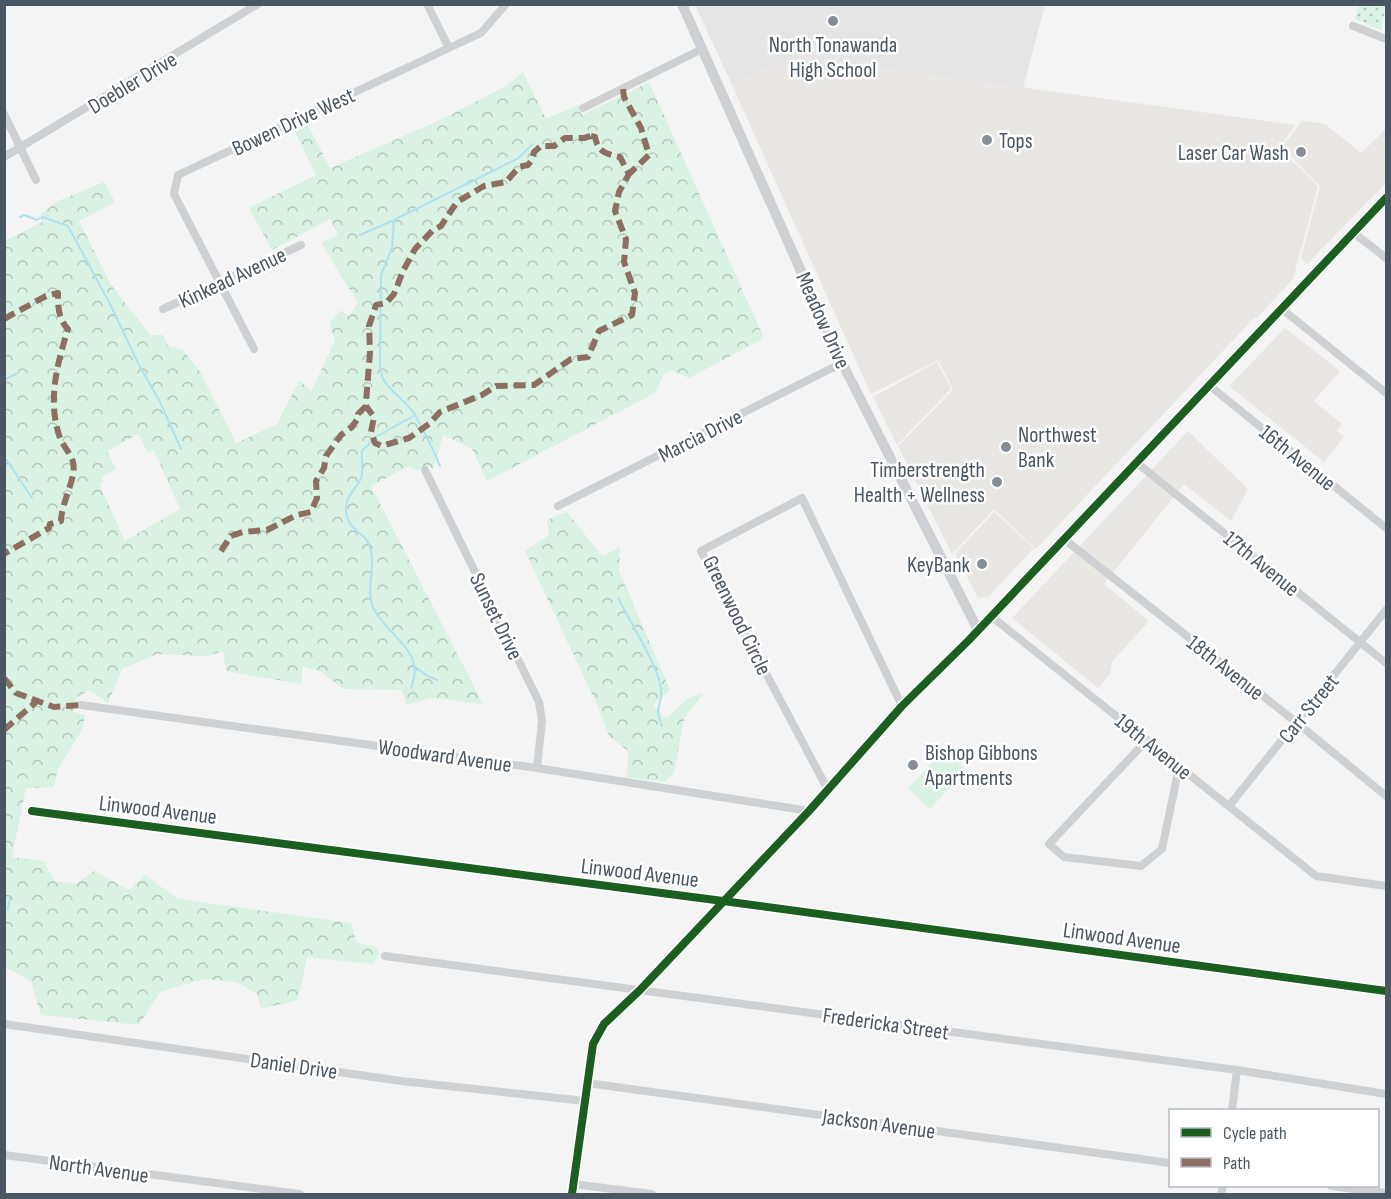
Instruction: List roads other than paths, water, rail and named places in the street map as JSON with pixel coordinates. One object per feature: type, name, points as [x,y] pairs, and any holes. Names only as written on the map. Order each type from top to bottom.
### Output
[{"type":"street","name":"Doebler Drive","points":[[4,158],[258,4]]},
{"type":"street","points":[[427,4],[449,48]]},
{"type":"street","name":"Bowen Drive West","points":[[219,282],[174,194],[178,175],[481,33],[506,4]]},
{"type":"street","name":"Meadow Drive","points":[[682,4],[842,363],[978,630]]},
{"type":"street","points":[[1353,26],[1386,39]]},
{"type":"street","points":[[583,108],[702,49]]},
{"type":"street","points":[[4,114],[36,180]]},
{"type":"street","points":[[652,1194],[572,1189],[593,1044],[604,1024],[640,990],[809,811],[902,706],[978,630],[1386,198]]},
{"type":"street","points":[[1354,232],[1386,258]]},
{"type":"street","name":"Kinkead Avenue","points":[[163,309],[301,245]]},
{"type":"street","points":[[219,282],[254,349]]},
{"type":"street","points":[[1282,309],[1386,393]]},
{"type":"street","name":"Marcia Drive","points":[[558,506],[842,363]]},
{"type":"street","name":"16th Avenue","points":[[1210,386],[1386,528]]},
{"type":"street","name":"17th Avenue","points":[[1137,463],[1386,663]]},
{"type":"street","name":"Sunset Drive","points":[[425,470],[539,702],[542,721],[537,768]]},
{"type":"street","name":"Greenwood Circle","points":[[828,789],[701,551],[802,498],[902,706]]},
{"type":"street","name":"18th Avenue","points":[[1064,539],[1386,796]]},
{"type":"street","name":"Carr Street","points":[[1229,806],[1386,610]]},
{"type":"street","name":"19th Avenue","points":[[991,616],[1316,876],[1386,886]]},
{"type":"street","name":"Woodward Avenue","points":[[81,705],[537,768],[809,811]]},
{"type":"street","points":[[1147,740],[1049,844],[1064,857],[1141,866],[1162,849],[1179,766]]},
{"type":"street","name":"Linwood Avenue","points":[[32,811],[1386,990]]},
{"type":"street","name":"Fredericka Street","points":[[385,956],[1237,1070],[1386,1094]]},
{"type":"street","name":"Daniel Drive","points":[[4,1023],[401,1081],[585,1101]]},
{"type":"street","points":[[1232,1109],[1237,1070]]},
{"type":"street","name":"Jackson Avenue","points":[[587,1083],[1169,1163]]},
{"type":"street","name":"North Avenue","points":[[4,1155],[300,1194]]},
{"type":"street","points":[[1345,1187],[1386,1193]]},
{"type":"waterway","points":[[360,235],[517,159],[533,144]]},
{"type":"waterway","points":[[20,217],[24,215],[37,220],[42,217],[68,226],[160,402],[181,449]]},
{"type":"waterway","points":[[394,220],[392,248],[381,275],[381,374],[386,384],[415,415],[440,466]]},
{"type":"waterway","points":[[4,380],[16,374]]},
{"type":"waterway","points":[[411,688],[414,664],[405,646],[375,611],[370,595],[372,562],[369,544],[348,521],[346,506],[348,498],[361,478],[362,451],[376,437],[415,415]]},
{"type":"waterway","points":[[4,456],[32,498]]},
{"type":"waterway","points":[[618,598],[659,680],[661,695],[658,714],[662,726]]},
{"type":"waterway","points":[[414,666],[437,680]]},
{"type":"waterway","points":[[8,909],[10,898]]},
{"type":"place","name":"North Tonawanda High School","points":[[833,21]]},
{"type":"place","name":"Tops","points":[[987,140]]},
{"type":"place","name":"Laser Car Wash","points":[[1301,152]]},
{"type":"place","name":"Northwest Bank","points":[[1006,447]]},
{"type":"place","name":"Timberstrength Health + Wellness","points":[[997,482]]},
{"type":"place","name":"KeyBank","points":[[982,564]]},
{"type":"place","name":"Bishop Gibbons Apartments","points":[[913,765]]}]
